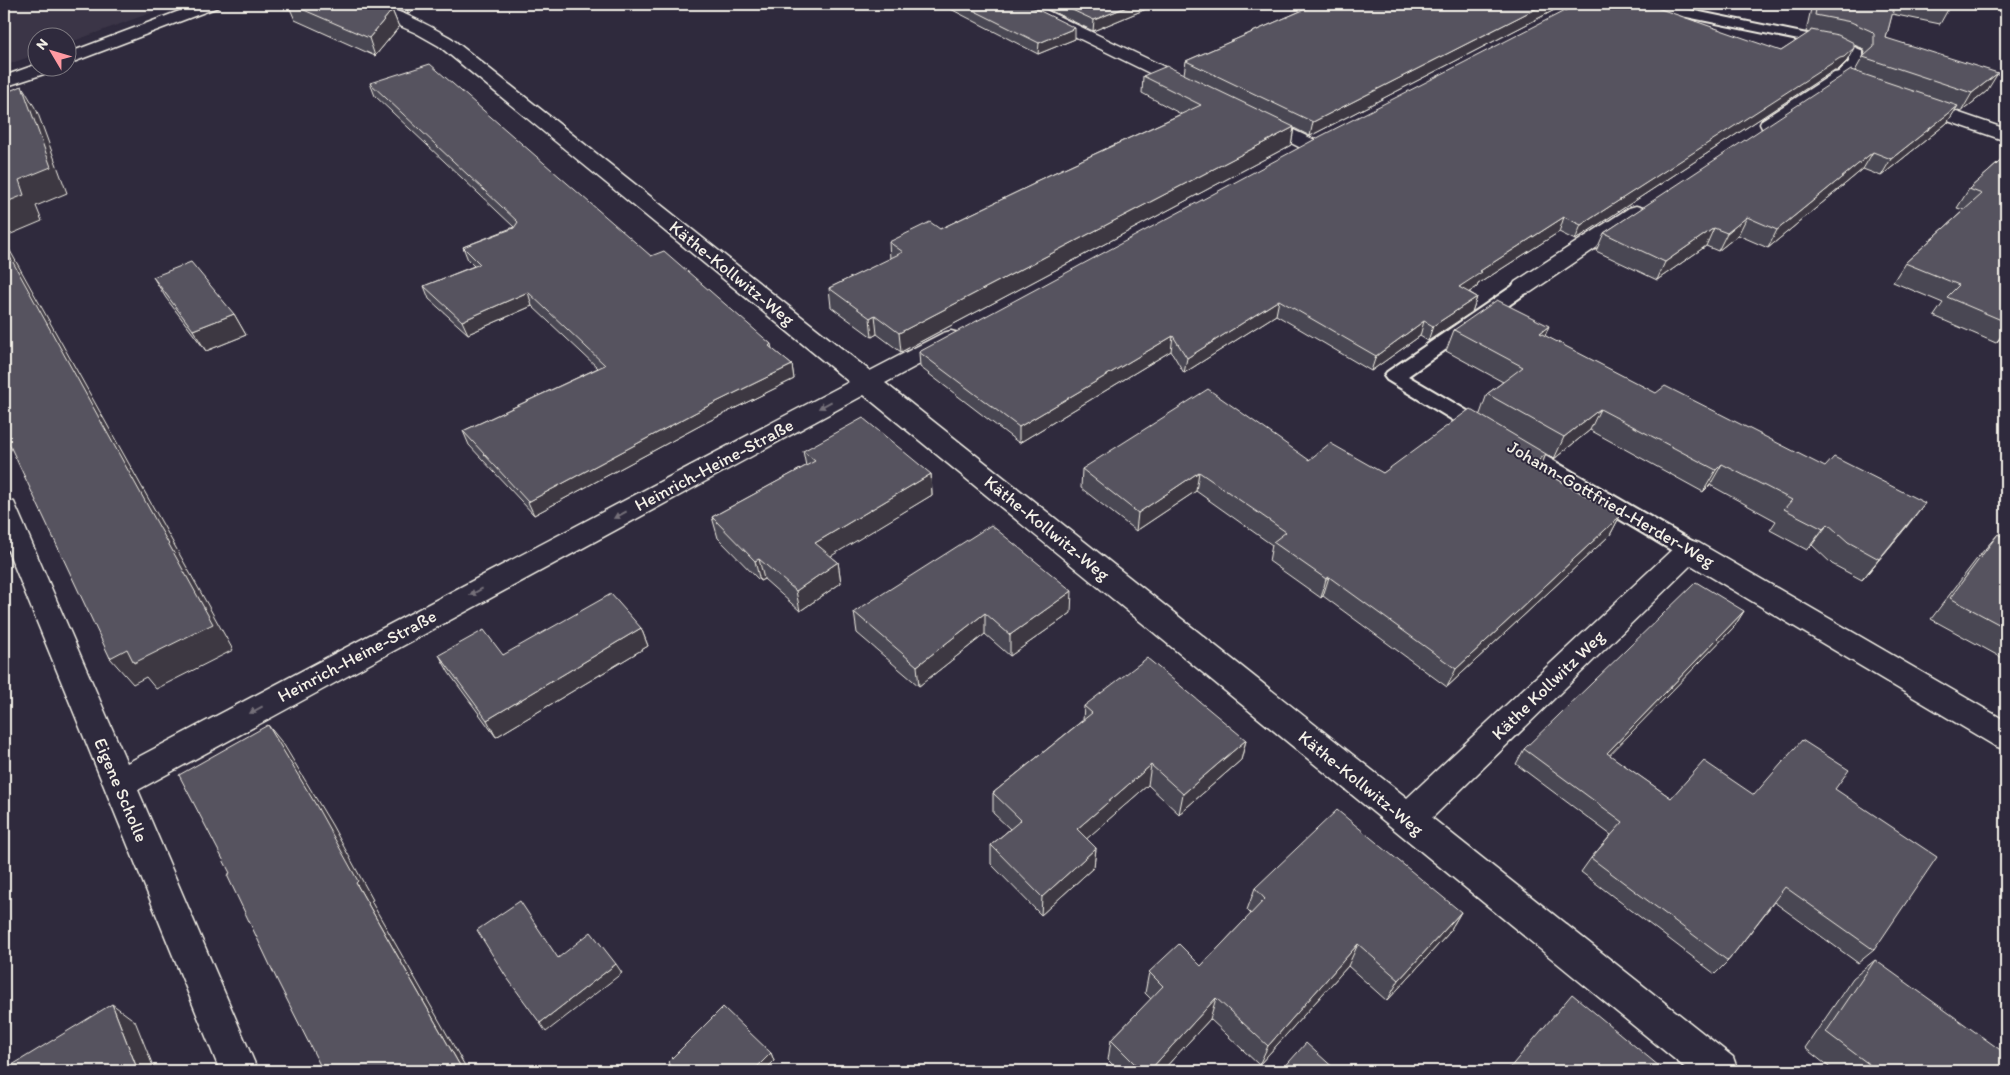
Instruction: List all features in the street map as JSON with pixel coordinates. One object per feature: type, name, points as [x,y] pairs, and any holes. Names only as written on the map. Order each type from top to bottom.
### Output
[{"type":"street","points":[[78,55],[212,4]]},
{"type":"street","name":"Käthe-Kollwitz-Weg","points":[[363,4],[422,29],[445,42],[1719,1071]]},
{"type":"street","points":[[1021,4],[1205,94]]},
{"type":"street","points":[[4,82],[28,74]]},
{"type":"street","points":[[1756,132],[1840,77],[2006,136]]},
{"type":"street","points":[[1249,115],[1319,140],[1284,159]]},
{"type":"street","name":"Johann-Gottfried-Herder-Weg","points":[[1523,287],[1648,204]]},
{"type":"street","name":"Heinrich-Heine-Straße","points":[[118,784],[972,327]]},
{"type":"street","name":"Eigene Scholle","points":[[4,509],[239,1071]]},
{"type":"street","name":"Johann-Gottfried-Herder-Weg","points":[[1689,550],[2006,737]]},
{"type":"street","name":"Käthe Kollwitz Weg","points":[[1407,820],[1689,550]]},
{"type":"lane","points":[[1643,4],[1836,44],[1856,54],[1856,63],[1840,77]]},
{"type":"lane","name":"Johann-Gottfried-Herder-Weg","points":[[1523,287],[1394,376],[1689,550]]},
{"type":"shaded area","points":[[4,4],[175,4],[78,39],[78,28],[28,28],[28,57],[4,66]]},
{"type":"building","points":[[290,4],[378,4],[392,10],[369,38]]},
{"type":"building","points":[[961,4],[1026,4],[1075,28],[1039,43]]},
{"type":"building","points":[[1059,4],[1134,4],[1094,20]]},
{"type":"building","points":[[1317,4],[1545,4],[1313,122],[1186,61]]},
{"type":"building","points":[[1578,4],[1646,4],[1781,51],[1811,30],[1838,35],[1854,43],[1854,48],[1844,57],[1581,225],[1564,217],[1480,271],[1482,272],[1459,287],[1477,297],[1433,326],[1424,321],[1376,356],[1279,300],[1187,358],[1173,336],[1019,427],[919,352],[1321,136]]},
{"type":"building","points":[[1817,4],[1895,4],[1886,38],[1998,73],[1972,93],[1863,57],[1874,47],[1874,34],[1851,22],[1815,15]]},
{"type":"building","points":[[430,64],[651,256],[664,251],[771,344],[769,346],[792,365],[702,409],[528,502],[463,431],[605,365],[528,292],[462,321],[424,286],[480,264],[463,247],[514,228],[518,222],[370,83]]},
{"type":"building","points":[[1167,66],[1294,127],[899,333],[875,315],[870,318],[829,288],[903,252],[889,242],[930,222],[940,229],[1036,183],[1034,182],[1201,105],[1143,76]]},
{"type":"building","points":[[1851,70],[1958,106],[1891,159],[1873,152],[1777,230],[1747,217],[1727,233],[1714,228],[1665,262],[1604,233]]},
{"type":"building","points":[[22,86],[51,167],[19,180],[24,195],[4,203],[4,93]]},
{"type":"building","points":[[2006,156],[2006,322],[1947,297],[1959,285],[1905,263],[1982,194],[1969,189]]},
{"type":"building","points":[[4,246],[213,624],[134,663],[127,649],[110,658],[4,433]]},
{"type":"building","points":[[191,262],[234,314],[193,330],[153,277]]},
{"type":"building","points":[[1497,300],[1549,326],[1540,333],[1656,393],[1665,386],[1825,467],[1834,457],[1925,503],[1879,559],[1848,542],[1828,524],[1823,529],[1784,509],[1792,500],[1722,464],[1716,470],[1600,409],[1564,437],[1487,394],[1523,367],[1454,330]]},
{"type":"building","points":[[1208,389],[1309,460],[1330,443],[1383,473],[1470,409],[1546,454],[1533,465],[1620,516],[1456,669],[1329,577],[1326,579],[1273,542],[1286,532],[1199,472],[1138,513],[1082,469]]},
{"type":"building","points":[[863,418],[931,474],[815,543],[838,562],[796,591],[759,559],[755,561],[712,517],[815,461],[803,451]]},
{"type":"building","points":[[991,525],[1072,591],[1010,635],[985,613],[917,666],[854,612]]},
{"type":"building","points":[[1998,534],[2006,539],[2006,628],[1950,598]]},
{"type":"building","points":[[1696,582],[1744,611],[1607,753],[1671,798],[1704,761],[1754,795],[1802,740],[1849,770],[1835,789],[1937,857],[1874,950],[1785,887],[1728,961],[1591,858],[1623,822],[1524,749]]},
{"type":"building","points":[[611,594],[641,628],[487,720],[439,655],[484,630],[503,655]]},
{"type":"building","points":[[1147,658],[1246,740],[1183,794],[1151,765],[1077,829],[1096,848],[1042,897],[991,845],[1021,820],[993,793],[1092,713],[1084,706]]},
{"type":"building","points":[[268,725],[316,805],[358,881],[356,883],[463,1071],[323,1071],[227,875],[230,873],[179,775]]},
{"type":"building","points":[[1337,810],[1461,912],[1399,980],[1358,944],[1268,1046],[1216,998],[1149,1071],[1142,1071],[1111,1040],[1163,986],[1149,972],[1179,944],[1201,966],[1265,899],[1255,888]]},
{"type":"building","points":[[520,901],[558,958],[591,932],[616,964],[540,1023],[505,975],[477,930]]},
{"type":"building","points":[[1875,960],[2006,1054],[2006,1071],[1878,1071],[1826,1032]]},
{"type":"building","points":[[1572,994],[1665,1071],[1508,1070]]},
{"type":"building","points":[[112,1004],[138,1071],[4,1071],[4,1070]]},
{"type":"building","points":[[723,1007],[771,1053],[753,1071],[677,1071],[668,1062]]},
{"type":"building","points":[[1306,1043],[1337,1071],[1281,1071]]}]
